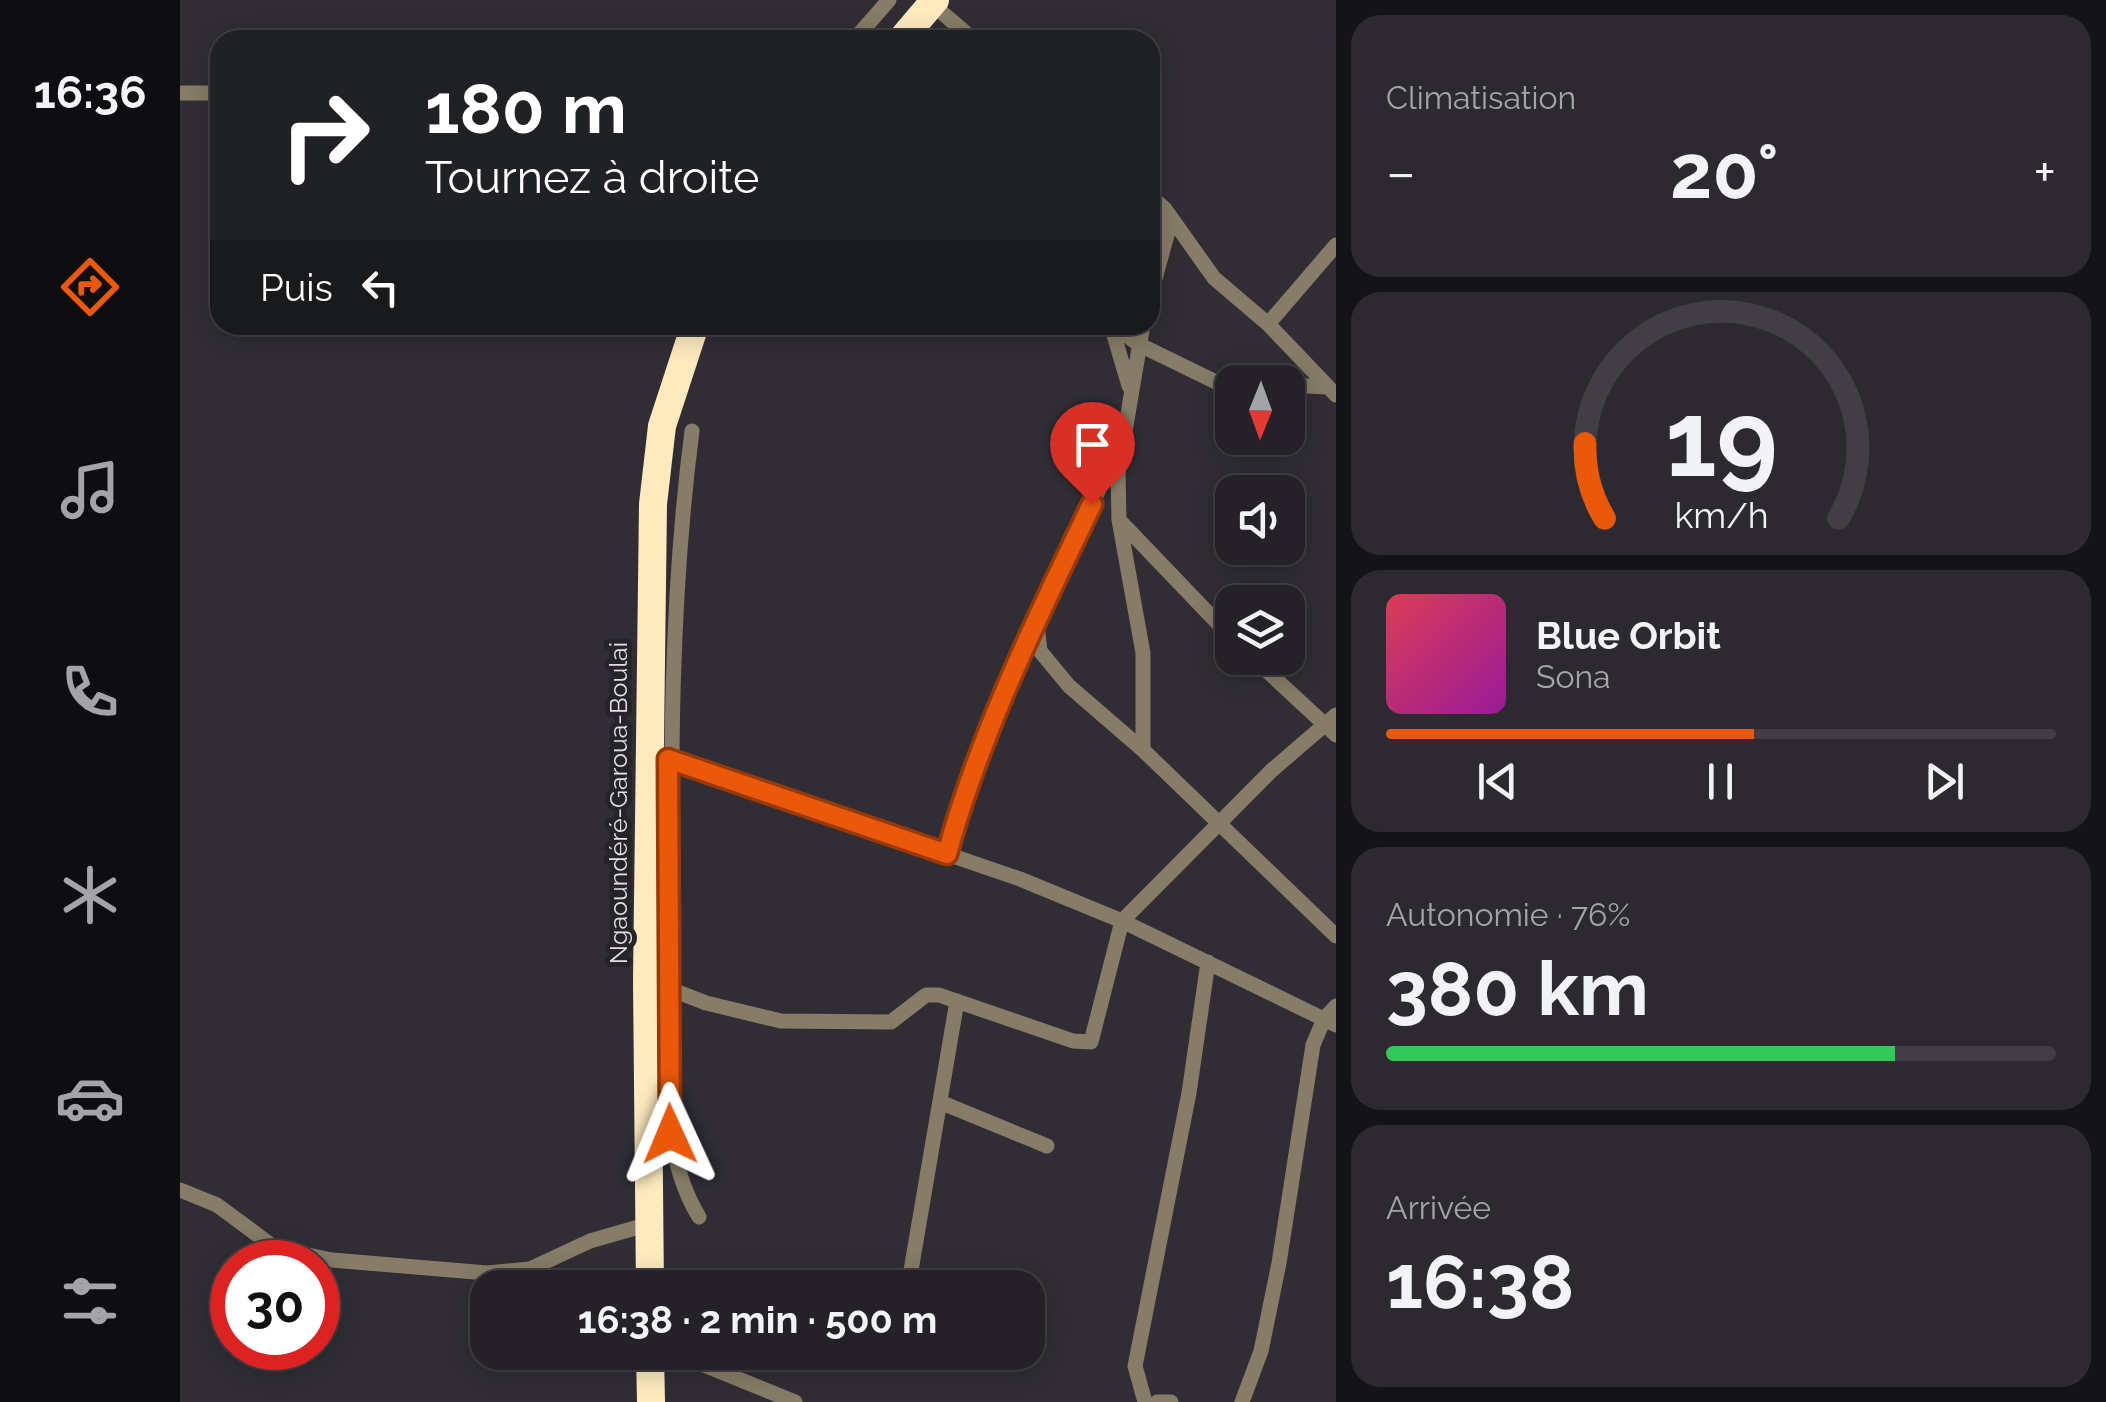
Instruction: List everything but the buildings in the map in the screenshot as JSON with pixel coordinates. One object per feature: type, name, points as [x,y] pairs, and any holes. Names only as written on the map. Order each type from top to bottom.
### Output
[{"type":"highway","points":[[910,30],[934,2]]},
{"type":"highway","name":"Ngaoundéré-Garoua-Boulai","points":[[650,1270],[660,985],[648,845],[652,504],[662,426],[692,335]]},
{"type":"highway","points":[[650,1370],[651,1402]]},
{"type":"street","points":[[863,30],[889,0]]},
{"type":"street","points":[[934,2],[963,30]]},
{"type":"street","points":[[180,92],[210,93]]},
{"type":"street","points":[[1160,205],[1214,278],[1268,324],[1332,391]]},
{"type":"street","points":[[1160,261],[1167,235],[1165,210]]},
{"type":"street","points":[[1268,324],[1336,245]]},
{"type":"street","points":[[1115,335],[1131,395]]},
{"type":"street","points":[[1126,335],[1215,382]]},
{"type":"street","points":[[1140,335],[1118,473],[1119,520],[1143,653],[1143,750]]},
{"type":"street","points":[[1305,388],[1332,391]]},
{"type":"street","points":[[692,432],[674,609],[668,759],[671,826],[660,985],[670,1134],[680,1180],[699,1217]]},
{"type":"street","points":[[947,854],[957,815],[1036,622],[1124,438]]},
{"type":"street","points":[[1119,520],[1215,620]]},
{"type":"street","points":[[1036,622],[1040,651],[1060,674],[1336,936]]},
{"type":"street","points":[[660,985],[781,1021],[891,1022],[926,995],[957,1001],[1073,1041],[1091,1042],[1122,920],[1220,823],[1332,725],[1273,675]]},
{"type":"street","points":[[668,759],[947,854],[1122,920],[1330,1022]]},
{"type":"street","points":[[648,845],[671,826]]},
{"type":"street","points":[[1145,1402],[1135,1366],[1189,1093],[1208,962]]},
{"type":"street","points":[[911,1270],[957,1001]]},
{"type":"street","points":[[1242,1402],[1264,1334],[1312,1045],[1330,1022],[1336,1006]]},
{"type":"street","points":[[940,1102],[1048,1146]]},
{"type":"street","points":[[180,1190],[218,1205],[276,1248],[332,1260],[486,1272],[530,1269],[590,1240],[649,1224]]},
{"type":"street","points":[[716,1370],[794,1402]]},
{"type":"street","points":[[1157,1402],[1171,1402]]},
{"type":"route","points":[[670,1134],[668,1080],[673,990],[668,759],[947,854],[957,815],[1044,603],[1092,504]]}]
